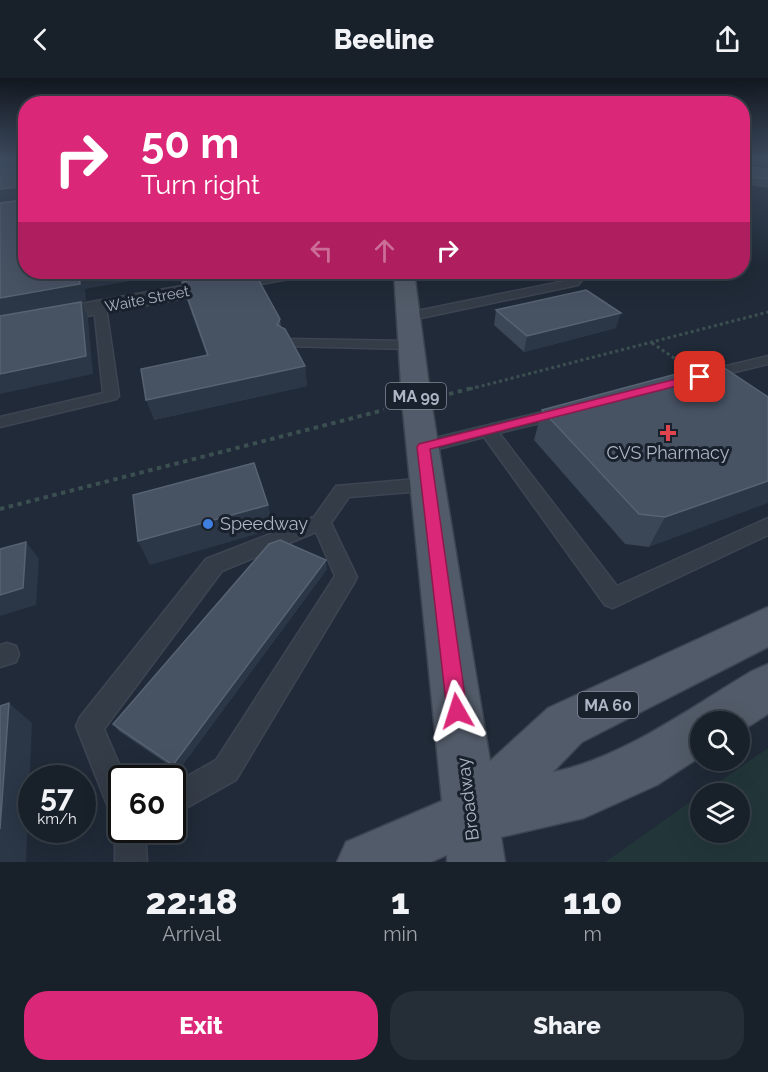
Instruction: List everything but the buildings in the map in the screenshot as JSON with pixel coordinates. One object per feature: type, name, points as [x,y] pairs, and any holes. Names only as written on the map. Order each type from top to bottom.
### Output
[{"type":"main road","name":"Broadway","points":[[404,279],[408,331],[473,839]]},
{"type":"main road","name":"MA 60","points":[[473,839],[565,725],[768,626]]},
{"type":"main road","points":[[730,711],[768,687]]},
{"type":"main road","name":"MA 60","points":[[366,862],[473,839],[639,767],[690,735]]},
{"type":"street","name":"Waite Street","points":[[0,325],[255,279]]},
{"type":"lane","points":[[289,343],[408,331],[574,283],[577,279]]},
{"type":"lane","points":[[0,422],[111,396],[100,307]]},
{"type":"lane","points":[[695,378],[768,360]]},
{"type":"lane","points":[[108,773],[89,726],[214,565],[321,522],[343,491],[426,466],[488,430],[577,408]]},
{"type":"lane","points":[[488,430],[613,598],[768,526]]},
{"type":"lane","points":[[186,794],[225,770],[346,577],[321,522]]},
{"type":"lane","points":[[130,843],[131,862]]},
{"type":"path","points":[[651,342],[695,378]]},
{"type":"green space","points":[[768,748],[768,862],[605,862],[690,802],[690,843],[750,843],[750,783],[717,783],[735,771],[750,771],[750,760]]},
{"type":"place","name":"CVS Pharmacy","points":[[668,433]]},
{"type":"place","name":"Speedway","points":[[208,524]]},
{"type":"route","points":[[457,711],[423,447],[700,377]]}]
